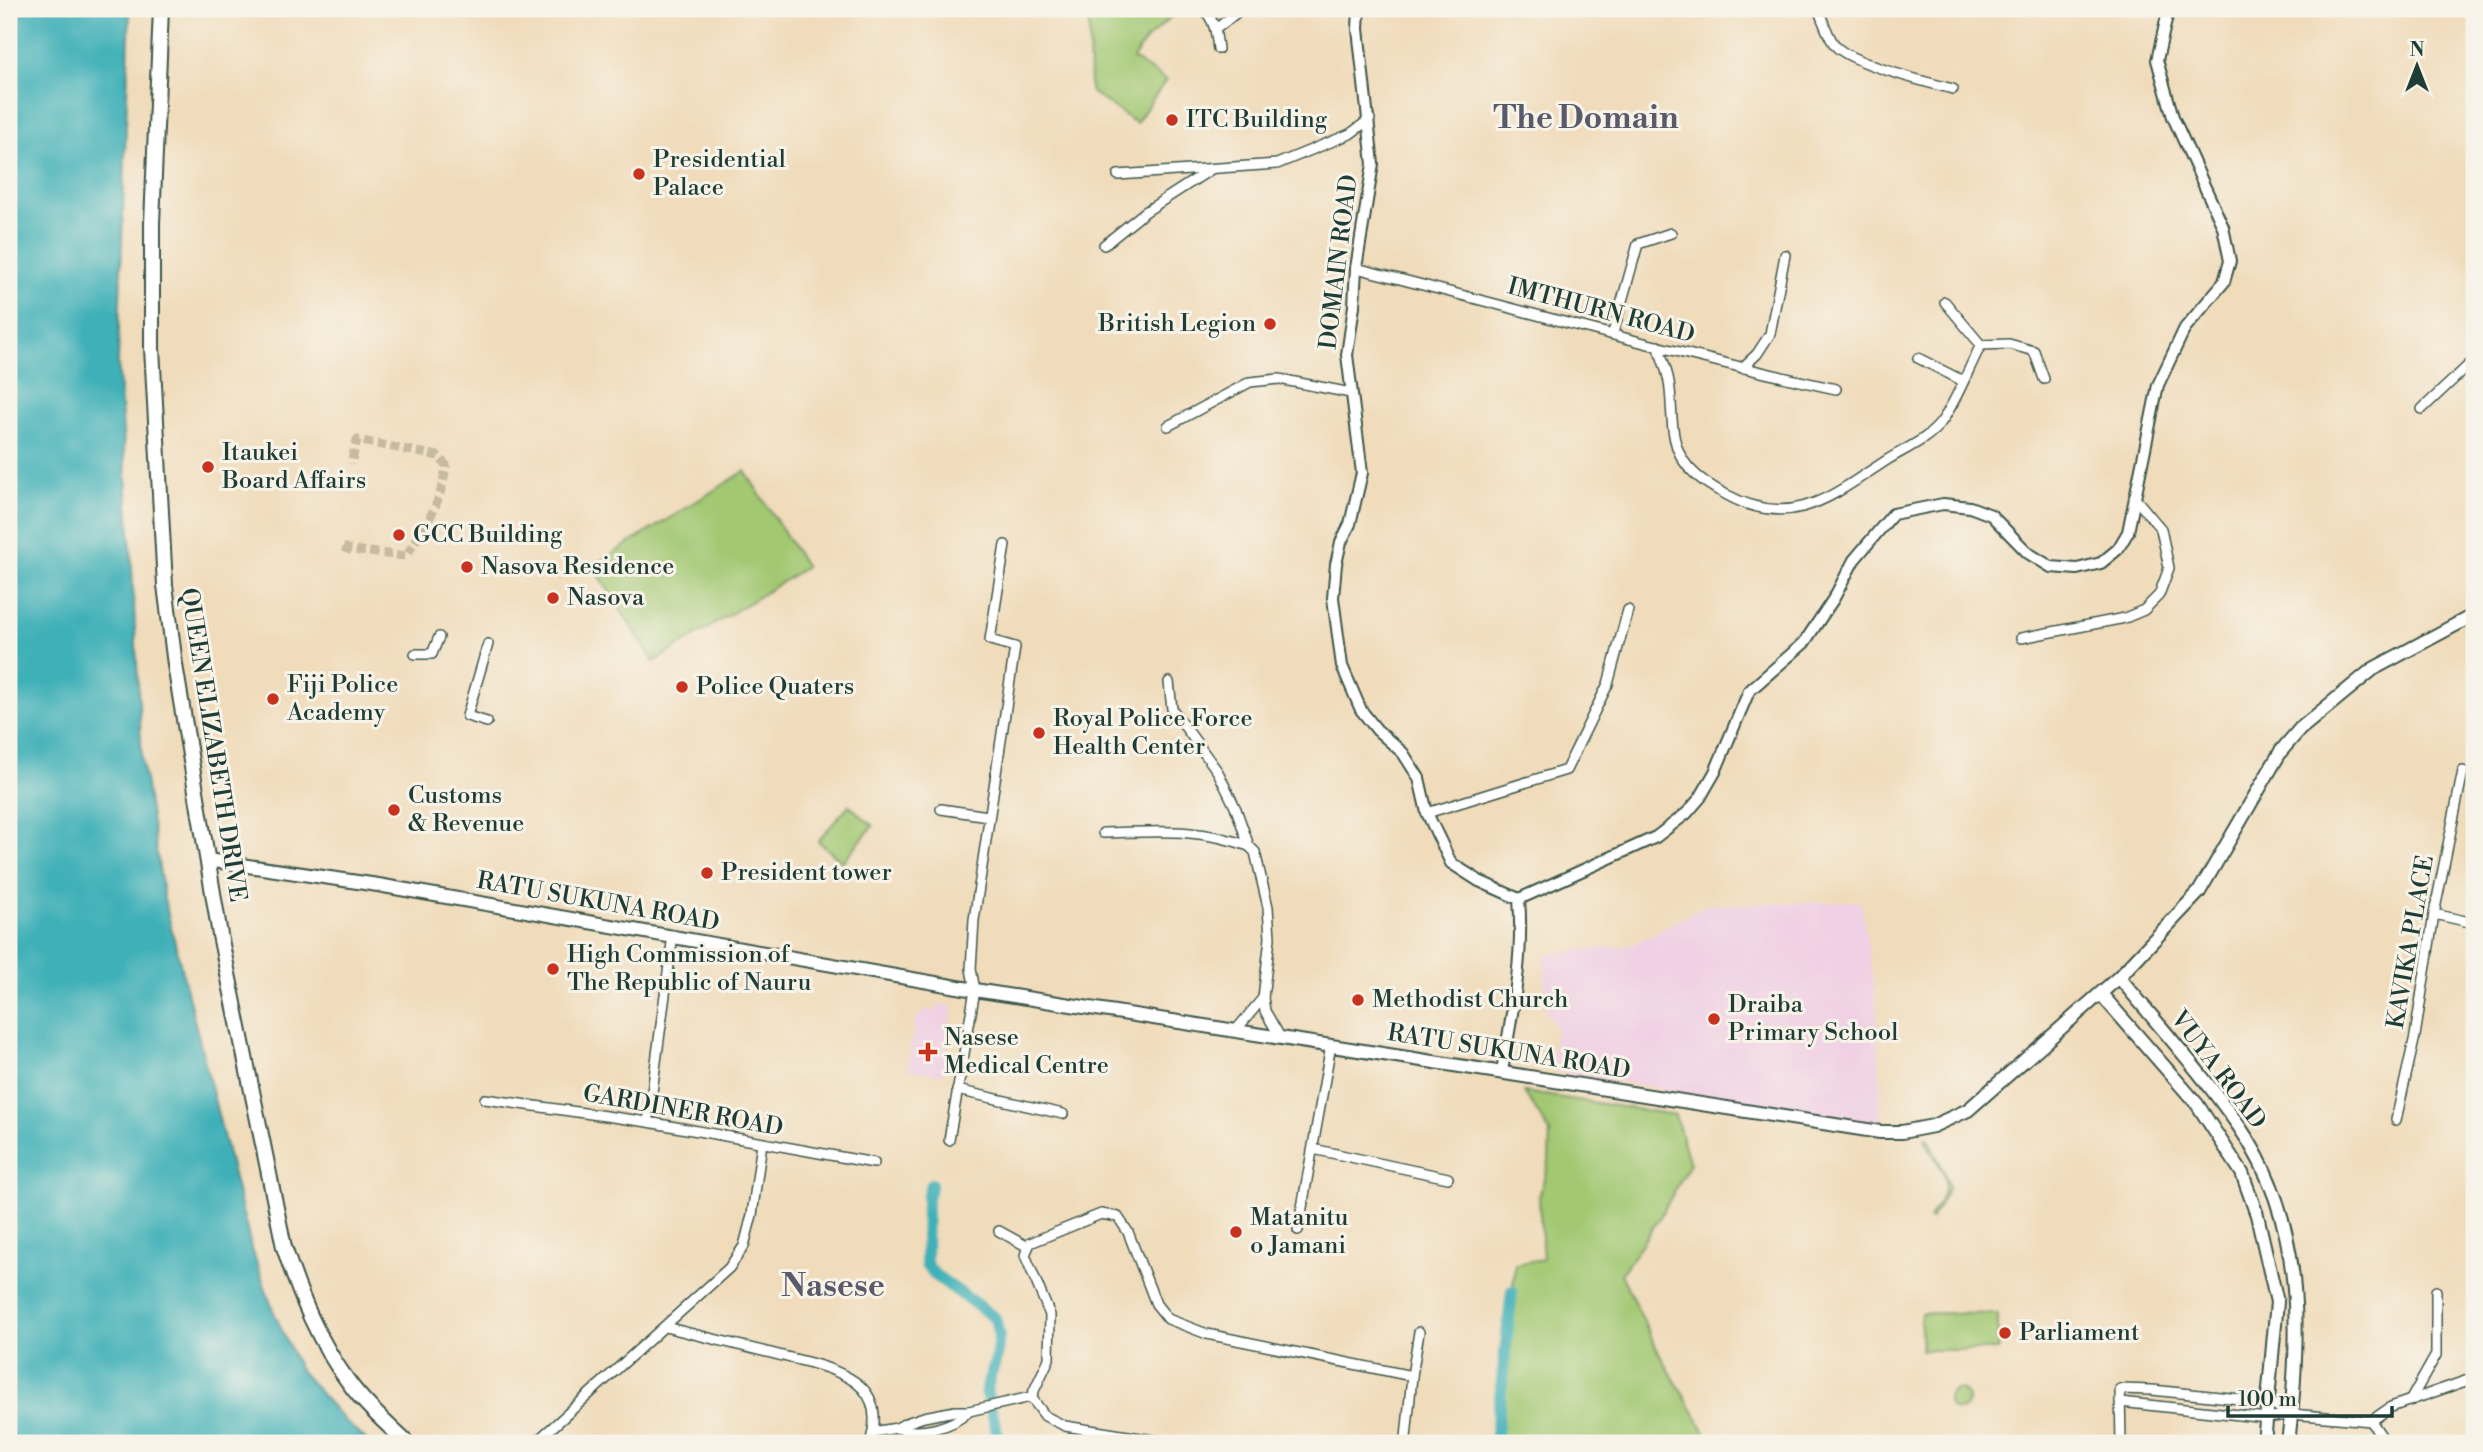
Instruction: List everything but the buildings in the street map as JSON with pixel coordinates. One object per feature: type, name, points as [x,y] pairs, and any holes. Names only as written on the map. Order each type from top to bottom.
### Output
[{"type":"main road","name":"QUEEN ELIZABETH DRIVE","points":[[161,9],[153,210],[152,334],[159,504],[175,665],[207,860],[284,1247],[298,1289],[314,1327],[351,1385],[407,1443]]},
{"type":"main road","name":"RATU SUKUNA ROAD","points":[[207,860],[378,885],[975,990],[1880,1132],[1902,1132],[1933,1126],[1968,1110],[2119,977],[2199,892],[2281,751],[2300,729],[2373,669],[2474,615]]},
{"type":"main road","name":"VUYA ROAD","points":[[2119,977],[2241,1129],[2273,1193],[2292,1263],[2297,1303],[2297,1352],[2288,1443]]},
{"type":"main road","name":"VUYA ROAD","points":[[2101,994],[2197,1104],[2242,1173],[2257,1215],[2277,1302],[2264,1443]]},
{"type":"street","points":[[1203,9],[1212,18],[1218,49]]},
{"type":"street","points":[[1216,29],[1241,9]]},
{"type":"street","name":"DOMAIN ROAD","points":[[1359,9],[1373,164],[1356,268],[1347,355],[1362,473],[1350,524],[1341,542],[1336,564],[1333,598],[1339,653],[1362,710],[1377,730],[1403,753],[1419,778],[1427,813],[1451,863],[1479,881],[1519,899]]},
{"type":"street","points":[[1818,9],[1834,45],[1842,53],[1903,76],[1953,89]]},
{"type":"street","points":[[1502,1072],[1513,1012],[1522,930],[1519,899],[1656,837],[1687,813],[1700,799],[1715,772],[1749,691],[1804,643],[1820,621],[1854,560],[1894,514],[1943,504],[1970,506],[1991,516],[2028,553],[2051,568],[2077,569],[2101,563],[2118,549],[2128,532],[2158,384],[2185,328],[2224,282],[2230,261],[2223,227],[2173,117],[2157,60],[2167,16],[2165,9]]},
{"type":"street","points":[[1118,175],[1277,164],[1350,134],[1370,119]]},
{"type":"street","points":[[1104,245],[1144,212],[1212,169]]},
{"type":"street","points":[[1613,333],[1638,244],[1671,233]]},
{"type":"street","points":[[1742,369],[1757,354],[1770,334],[1785,256]]},
{"type":"street","name":"IMTHURN ROAD","points":[[1356,268],[1613,333],[1742,369],[1836,389]]},
{"type":"street","points":[[1945,302],[1981,345]]},
{"type":"street","points":[[1981,345],[2009,344],[2034,351],[2045,379]]},
{"type":"street","points":[[1658,346],[1668,377],[1674,444],[1688,467],[1710,486],[1737,501],[1761,510],[1788,510],[1815,504],[1926,439],[1942,421],[1981,345]]},
{"type":"street","points":[[1917,358],[1962,381]]},
{"type":"street","points":[[2422,409],[2474,360]]},
{"type":"street","points":[[1168,426],[1250,382],[1279,379],[1351,393]]},
{"type":"street","points":[[2021,638],[2125,618],[2144,610],[2159,595],[2169,568],[2161,529],[2134,497]]},
{"type":"street","points":[[949,1140],[975,990],[971,969],[974,920],[1015,647],[990,640],[1005,545]]},
{"type":"street","points":[[1427,813],[1566,770],[1608,684],[1628,610]]},
{"type":"street","points":[[415,654],[432,654],[439,636]]},
{"type":"street","points":[[486,722],[467,716],[488,644]]},
{"type":"street","points":[[1170,682],[1172,709],[1218,772],[1255,852],[1268,907],[1270,938],[1265,1011],[1280,1037]]},
{"type":"street","name":"KAVIKA PLACE","points":[[2396,1120],[2415,1036],[2434,914],[2463,771]]},
{"type":"street","points":[[941,809],[988,816]]},
{"type":"street","points":[[1103,833],[1189,831],[1223,837],[1250,846]]},
{"type":"street","points":[[2434,914],[2474,923]]},
{"type":"street","points":[[648,1122],[673,935]]},
{"type":"street","points":[[1236,1030],[1264,998]]},
{"type":"street","points":[[1298,1230],[1331,1045]]},
{"type":"street","points":[[957,1090],[1063,1114]]},
{"type":"street","name":"GARDINER ROAD","points":[[485,1099],[648,1122],[874,1163]]},
{"type":"street","points":[[535,1443],[729,1268],[744,1246],[752,1215],[762,1143]]},
{"type":"street","points":[[1313,1149],[1448,1178]]},
{"type":"street","points":[[1031,1397],[1049,1359],[1050,1315],[1026,1255],[1028,1247],[1030,1243],[1101,1214],[1118,1217],[1128,1232],[1156,1304],[1168,1319],[1208,1334],[1412,1376]]},
{"type":"street","points":[[999,1231],[1028,1247]]},
{"type":"street","points":[[2410,1401],[2435,1355],[2435,1292]]},
{"type":"street","points":[[666,1327],[811,1363],[835,1370],[855,1380],[872,1402],[873,1432],[870,1443]]},
{"type":"street","points":[[1406,1438],[1419,1332]]},
{"type":"street","points":[[2120,1402],[2267,1418],[2292,1414],[2371,1421],[2391,1407],[2474,1378]]},
{"type":"street","points":[[2121,1443],[2120,1389],[2269,1402],[2292,1414]]},
{"type":"street","points":[[873,1432],[897,1428],[908,1432],[958,1422],[969,1411],[1031,1397]]},
{"type":"street","points":[[1031,1397],[1045,1416],[1065,1426],[1172,1443]]},
{"type":"street","points":[[2371,1421],[2386,1443]]},
{"type":"shaded area","name":"Draiba Primary School","points":[[1861,901],[1877,1006],[1882,1124],[1562,1073],[1551,1069],[1556,1030],[1545,1008],[1544,954],[1632,945],[1707,905]]},
{"type":"shaded area","name":"Nasese Medical Centre","points":[[939,1003],[953,1006],[950,1023],[954,1024],[952,1035],[949,1035],[942,1075],[907,1069],[916,1017],[921,1017],[923,1009],[937,1012]]},
{"type":"green space","points":[[1098,9],[1173,9],[1175,13],[1145,41],[1133,59],[1166,80],[1136,123],[1090,91],[1089,15]]},
{"type":"green space","points":[[745,471],[806,567],[654,662],[593,566]]},
{"type":"green space","points":[[849,805],[873,826],[842,862],[818,841]]},
{"type":"green space","points":[[1524,1092],[1675,1115],[1690,1164],[1658,1220],[1621,1274],[1658,1351],[1705,1432],[1706,1443],[1500,1443],[1515,1264],[1543,1259],[1539,1197],[1549,1161],[1550,1132]]},
{"type":"green space","points":[[1928,1138],[1949,1187],[1931,1220],[1929,1218],[1943,1194],[1945,1180],[1927,1145],[1925,1139]]},
{"type":"green space","points":[[1921,1313],[1998,1314],[1998,1350],[1921,1350]]},
{"type":"green space","points":[[1958,1390],[1965,1393],[1968,1400],[1965,1407],[1958,1410],[1951,1407],[1948,1400],[1951,1393]]},
{"type":"water","points":[[9,9],[130,9],[118,361],[142,760],[164,899],[251,1246],[273,1310],[299,1369],[344,1420],[369,1443],[9,1443]]},
{"type":"waterway","points":[[931,1184],[927,1198],[926,1264],[935,1275],[995,1318],[999,1336],[996,1359],[986,1390],[1000,1443]]},
{"type":"waterway","points":[[1495,1443],[1512,1291]]},
{"type":"tunnel","points":[[343,547],[406,556],[437,503],[446,465],[438,456],[357,440],[351,464]]},
{"type":"place","name":"ITC Building","points":[[1172,120]]},
{"type":"place","name":"Presidential Palace","points":[[639,174]]},
{"type":"place","name":"British Legion","points":[[1270,324]]},
{"type":"place","name":"Itaukei Board Affairs","points":[[208,467]]},
{"type":"place","name":"GCC Building","points":[[399,535]]},
{"type":"place","name":"Nasova Residence","points":[[467,567]]},
{"type":"place","name":"Nasova","points":[[553,598]]},
{"type":"place","name":"Police Quaters","points":[[682,687]]},
{"type":"place","name":"Fiji Police Academy","points":[[273,699]]},
{"type":"place","name":"Royal Police Force Health Center","points":[[1039,733]]},
{"type":"place","name":"Customs & Revenue","points":[[394,810]]},
{"type":"place","name":"President tower","points":[[707,873]]},
{"type":"place","name":"High Commission of The Republic of Nauru","points":[[553,969]]},
{"type":"place","name":"Methodist Church","points":[[1358,1000]]},
{"type":"place","name":"Draiba Primary School","points":[[1714,1019]]},
{"type":"place","name":"Nasese Medical Centre","points":[[928,1052]]},
{"type":"place","name":"Matanitu o Jamani","points":[[1236,1232]]},
{"type":"place","name":"Parliament","points":[[2005,1333]]},
{"type":"district","name":"The Domain","points":[[1586,118]]},
{"type":"district","name":"Nasese","points":[[833,1286]]}]
